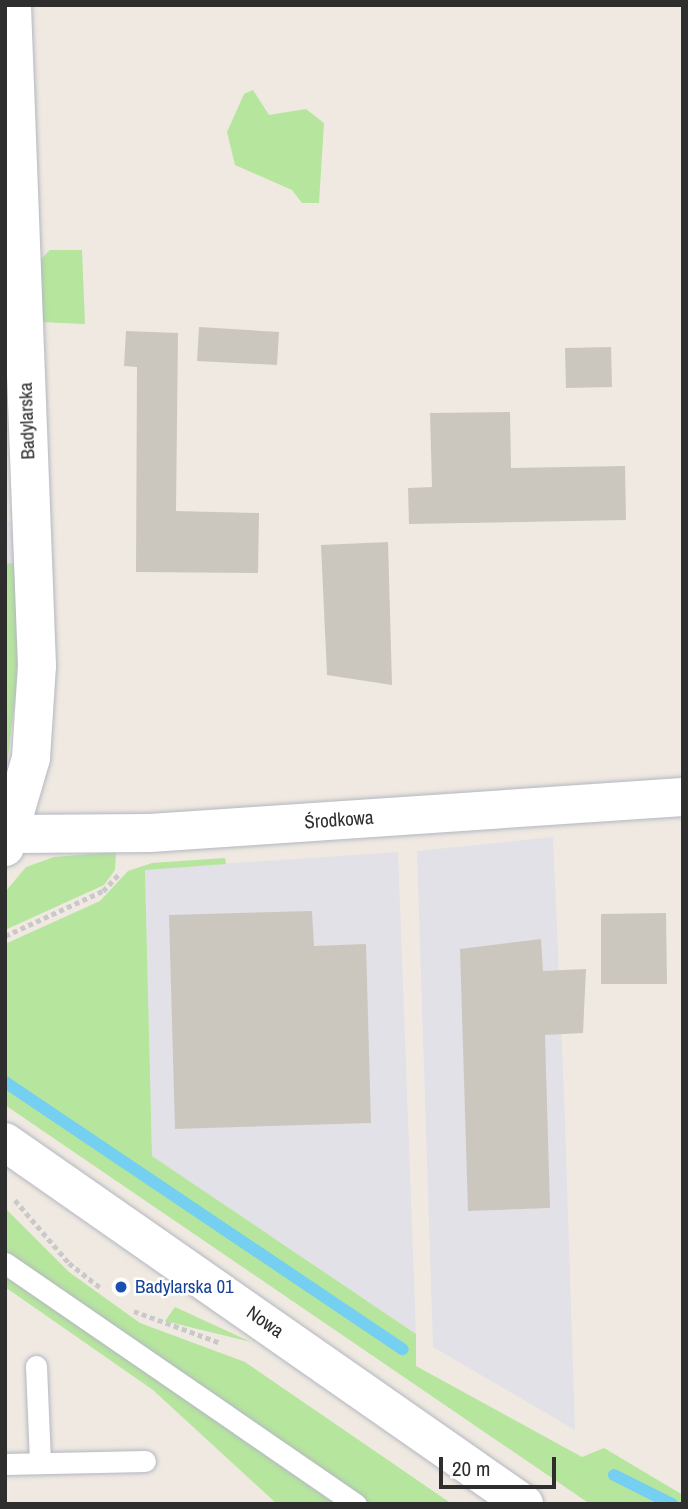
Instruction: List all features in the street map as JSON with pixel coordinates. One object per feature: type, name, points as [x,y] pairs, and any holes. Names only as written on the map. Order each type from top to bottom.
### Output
[{"type":"street","name":"Badylarska","points":[[8,841],[31,758],[37,674],[12,5]]},
{"type":"street","name":"Środkowa","points":[[8,841],[683,797]]},
{"type":"street","name":"Nowa","points":[[5,1142],[524,1504]]},
{"type":"lane","points":[[5,1263],[356,1504]]},
{"type":"lane","points":[[36,1366],[40,1462]]},
{"type":"lane","points":[[5,1464],[145,1461]]},
{"type":"path","points":[[5,936],[103,891],[123,868]]},
{"type":"path","points":[[5,1191],[58,1243],[69,1262],[107,1293]]},
{"type":"path","points":[[129,1308],[236,1347]]},
{"type":"shaded area","points":[[5,521],[12,521],[20,655],[5,665]]},
{"type":"shaded area","points":[[553,837],[575,1430],[433,1347],[417,851]]},
{"type":"shaded area","points":[[398,852],[416,1334],[152,1156],[145,869]]},
{"type":"green space","points":[[253,90],[269,115],[306,109],[324,123],[319,203],[302,203],[292,190],[235,165],[227,132],[244,94]]},
{"type":"green space","points":[[50,250],[82,250],[85,324],[40,322],[37,263]]},
{"type":"green space","points":[[15,563],[20,655],[5,783],[5,564]]},
{"type":"green space","points":[[116,852],[115,870],[104,885],[5,930],[5,892],[26,867],[54,857]]},
{"type":"green space","points":[[225,858],[226,864],[145,870],[152,1156],[416,1334],[416,1366],[582,1457],[604,1448],[683,1495],[683,1504],[590,1504],[5,1105],[5,944],[100,901],[128,871],[152,863]]},
{"type":"green space","points":[[5,1208],[69,1272],[140,1323],[245,1362],[452,1504],[371,1504],[5,1251]]},
{"type":"green space","points":[[5,1276],[335,1504],[277,1504],[153,1390],[5,1287]]},
{"type":"green space","points":[[175,1307],[251,1342],[165,1321]]},
{"type":"building","points":[[199,327],[279,332],[277,365],[197,361]]},
{"type":"building","points":[[126,331],[178,333],[176,511],[259,513],[258,573],[136,572],[137,367],[124,366]]},
{"type":"building","points":[[611,347],[612,387],[566,388],[565,348]]},
{"type":"building","points":[[510,412],[511,468],[625,466],[626,520],[409,524],[408,488],[432,487],[430,413]]},
{"type":"building","points":[[388,542],[392,685],[327,675],[321,545]]},
{"type":"building","points":[[312,911],[314,946],[366,944],[371,1123],[175,1129],[169,915]]},
{"type":"building","points":[[666,913],[667,984],[601,984],[601,914]]},
{"type":"building","points":[[541,939],[543,971],[586,969],[583,1033],[545,1035],[550,1208],[468,1211],[460,949]]},
{"type":"waterway","points":[[5,1082],[403,1349]]},
{"type":"waterway","points":[[614,1475],[672,1504]]},
{"type":"place","name":"Badylarska 01","points":[[121,1287]]}]
